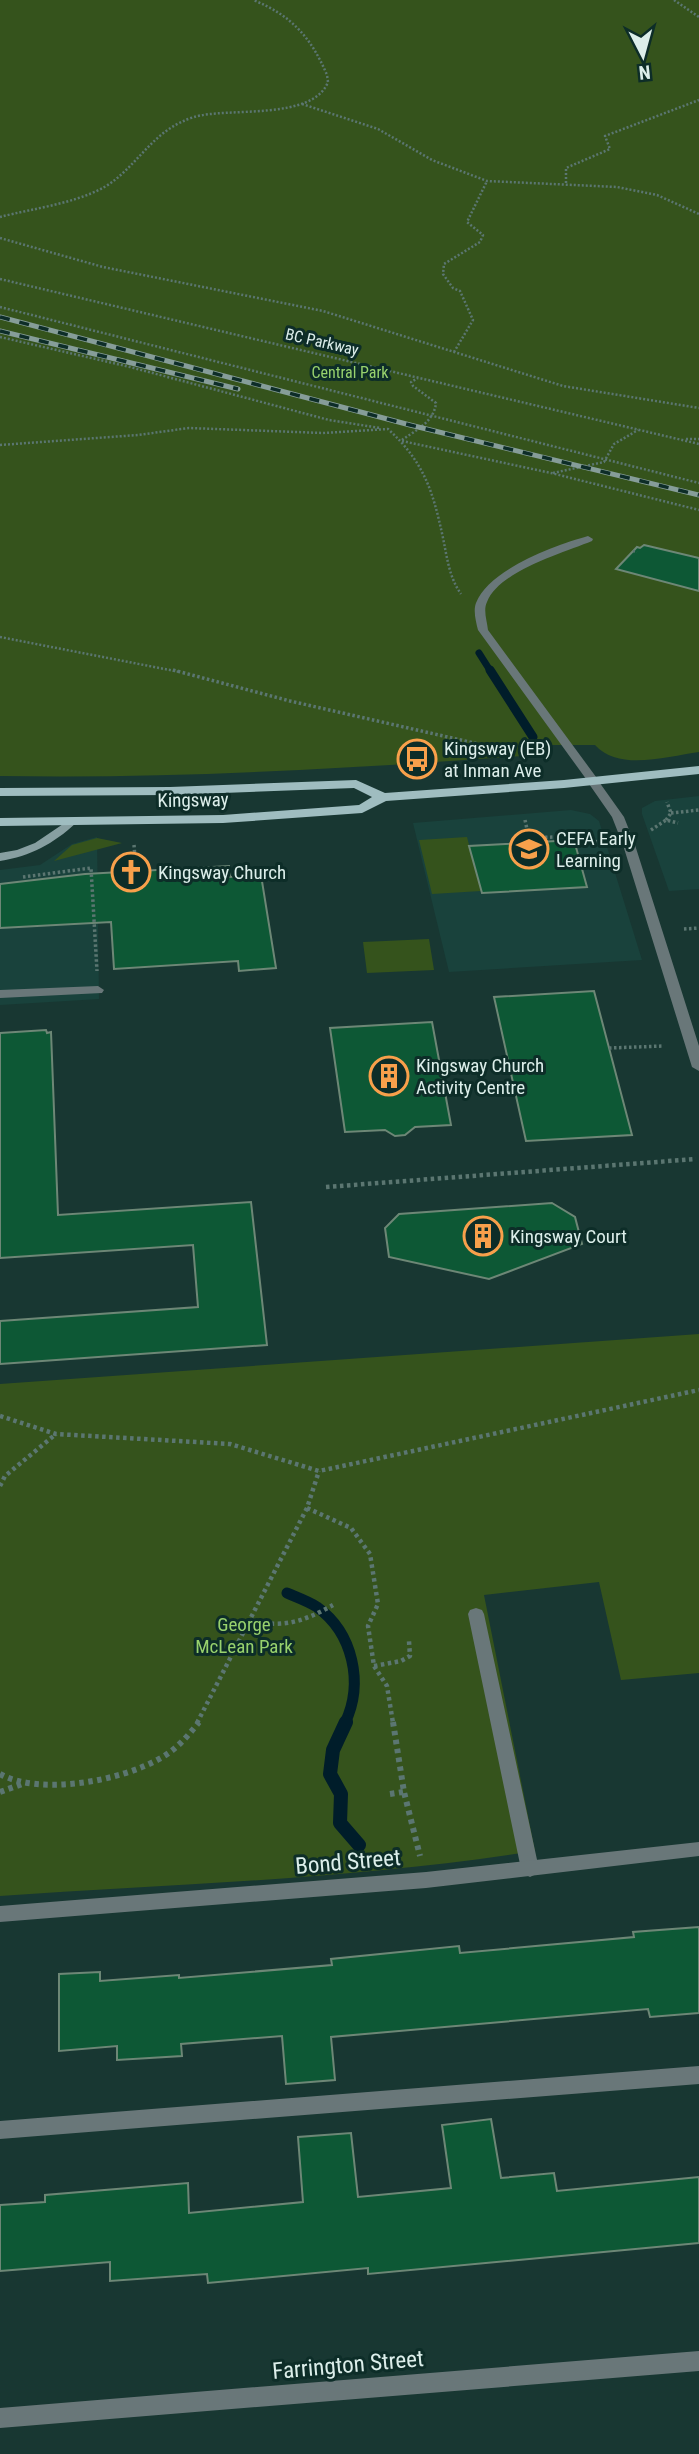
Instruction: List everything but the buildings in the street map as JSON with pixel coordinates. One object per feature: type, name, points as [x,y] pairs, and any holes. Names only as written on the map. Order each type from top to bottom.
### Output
[{"type":"main road","name":"Kingsway","points":[[0,822],[223,819],[362,809],[383,797],[593,781],[699,769]]},
{"type":"main road","name":"Kingsway","points":[[0,792],[170,791],[356,784],[383,797]]},
{"type":"street","points":[[588,539],[522,567],[493,583],[480,605],[483,630],[618,817],[699,1067]]},
{"type":"street","points":[[0,857],[30,850],[50,841],[72,821]]},
{"type":"street","points":[[0,995],[98,990]]},
{"type":"street","points":[[476,1614],[530,1869]]},
{"type":"street","name":"Bond Street","points":[[0,1914],[426,1880],[699,1849]]},
{"type":"street","points":[[0,2130],[699,2075]]},
{"type":"street","name":"Farrington Street","points":[[0,2418],[699,2361]]},
{"type":"path","points":[[0,217],[96,192],[116,178],[147,145],[195,117],[288,108],[302,104],[325,89],[328,81],[324,65],[285,14],[253,0]]},
{"type":"path","points":[[674,0],[699,17]]},
{"type":"path","points":[[566,183],[566,168],[610,149],[605,136],[699,100]]},
{"type":"path","points":[[302,104],[379,129],[432,160],[487,181],[617,187],[657,195],[699,214]]},
{"type":"path","points":[[454,352],[473,320],[460,291],[453,288],[443,274],[444,264],[480,242],[483,235],[467,222],[487,181]]},
{"type":"path","points":[[0,238],[103,267],[323,312],[564,386],[699,408]]},
{"type":"path","name":"BC Parkway","points":[[0,279],[699,444]]},
{"type":"path","points":[[0,307],[699,483]]},
{"type":"path","points":[[0,337],[130,367],[329,420],[388,429],[425,470],[434,496],[446,560],[457,589],[480,605]]},
{"type":"path","points":[[401,441],[432,417],[436,410],[436,403],[420,394],[411,384],[418,377]]},
{"type":"path","points":[[0,444],[138,435],[189,428],[323,433],[388,429]]},
{"type":"path","points":[[551,473],[604,461],[614,444],[639,430]]},
{"type":"path","name":"BC Parkway","points":[[678,439],[699,439]]},
{"type":"path","points":[[401,441],[551,473],[699,510]]},
{"type":"path","points":[[0,637],[172,670],[290,701],[509,751]]},
{"type":"path","points":[[667,802],[671,813]]},
{"type":"path","points":[[651,830],[671,813],[699,810]]},
{"type":"path","points":[[525,820],[530,841],[576,836],[601,843]]},
{"type":"path","points":[[666,820],[678,823]]},
{"type":"path","points":[[134,845],[136,872]]},
{"type":"path","points":[[13,878],[91,867],[98,990]]},
{"type":"path","points":[[684,929],[699,928]]},
{"type":"path","points":[[609,1048],[664,1046]]},
{"type":"path","points":[[326,1187],[696,1159]]},
{"type":"path","points":[[0,1416],[56,1434],[230,1444],[319,1471],[699,1390]]},
{"type":"path","points":[[0,1486],[5,1476],[56,1434]]},
{"type":"path","points":[[0,1792],[22,1784],[108,1778],[169,1754],[188,1736],[203,1716],[307,1508],[319,1471]]},
{"type":"path","points":[[307,1508],[351,1528],[370,1554],[378,1604],[368,1626],[374,1666],[387,1686],[404,1792],[426,1880]]},
{"type":"path","points":[[250,1620],[264,1625],[296,1625],[333,1605]]},
{"type":"path","points":[[374,1666],[401,1661],[410,1656],[409,1641]]},
{"type":"path","points":[[0,1774],[22,1784]]},
{"type":"path","points":[[390,1794],[404,1792]]},
{"type":"shaded area","points":[[699,796],[699,889],[669,891],[642,808],[655,801]]},
{"type":"shaded area","points":[[571,810],[590,814],[599,821],[642,960],[449,972],[413,823]]},
{"type":"shaded area","points":[[97,837],[99,999],[0,1005],[0,870],[40,865],[72,844]]},
{"type":"green space","name":"Central Park","points":[[0,0],[699,0],[699,752],[659,759],[630,760],[605,753],[595,745],[552,745],[544,753],[536,755],[335,768],[134,776],[0,776]]},
{"type":"green space","points":[[467,837],[481,891],[432,894],[419,840]]},
{"type":"green space","points":[[97,838],[122,843],[54,861],[72,845]]},
{"type":"green space","points":[[429,939],[434,970],[367,973],[363,942]]},
{"type":"green space","name":"George McLean Park","points":[[699,1334],[699,1673],[621,1680],[599,1582],[484,1595],[535,1851],[335,1874],[0,1896],[0,1384]]},
{"type":"waterway","points":[[479,653],[491,672]]},
{"type":"waterway","points":[[490,670],[533,737]]},
{"type":"waterway","points":[[287,1593],[317,1607],[339,1630],[347,1645],[352,1660],[354,1692],[345,1723]]},
{"type":"waterway","points":[[346,1722],[333,1750],[330,1774],[341,1794],[340,1823],[359,1845]]},
{"type":"railway","points":[[0,317],[410,425],[699,495]]},
{"type":"railway","points":[[0,331],[238,389]]},
{"type":"place","name":"Kingsway (EB) at Inman Ave","points":[[417,759]]},
{"type":"place","name":"CEFA Early Learning","points":[[529,849]]},
{"type":"place","name":"Kingsway Church","points":[[131,872]]},
{"type":"place","name":"Kingsway Church Activity Centre","points":[[389,1076]]},
{"type":"place","name":"Kingsway Court","points":[[483,1236]]}]
